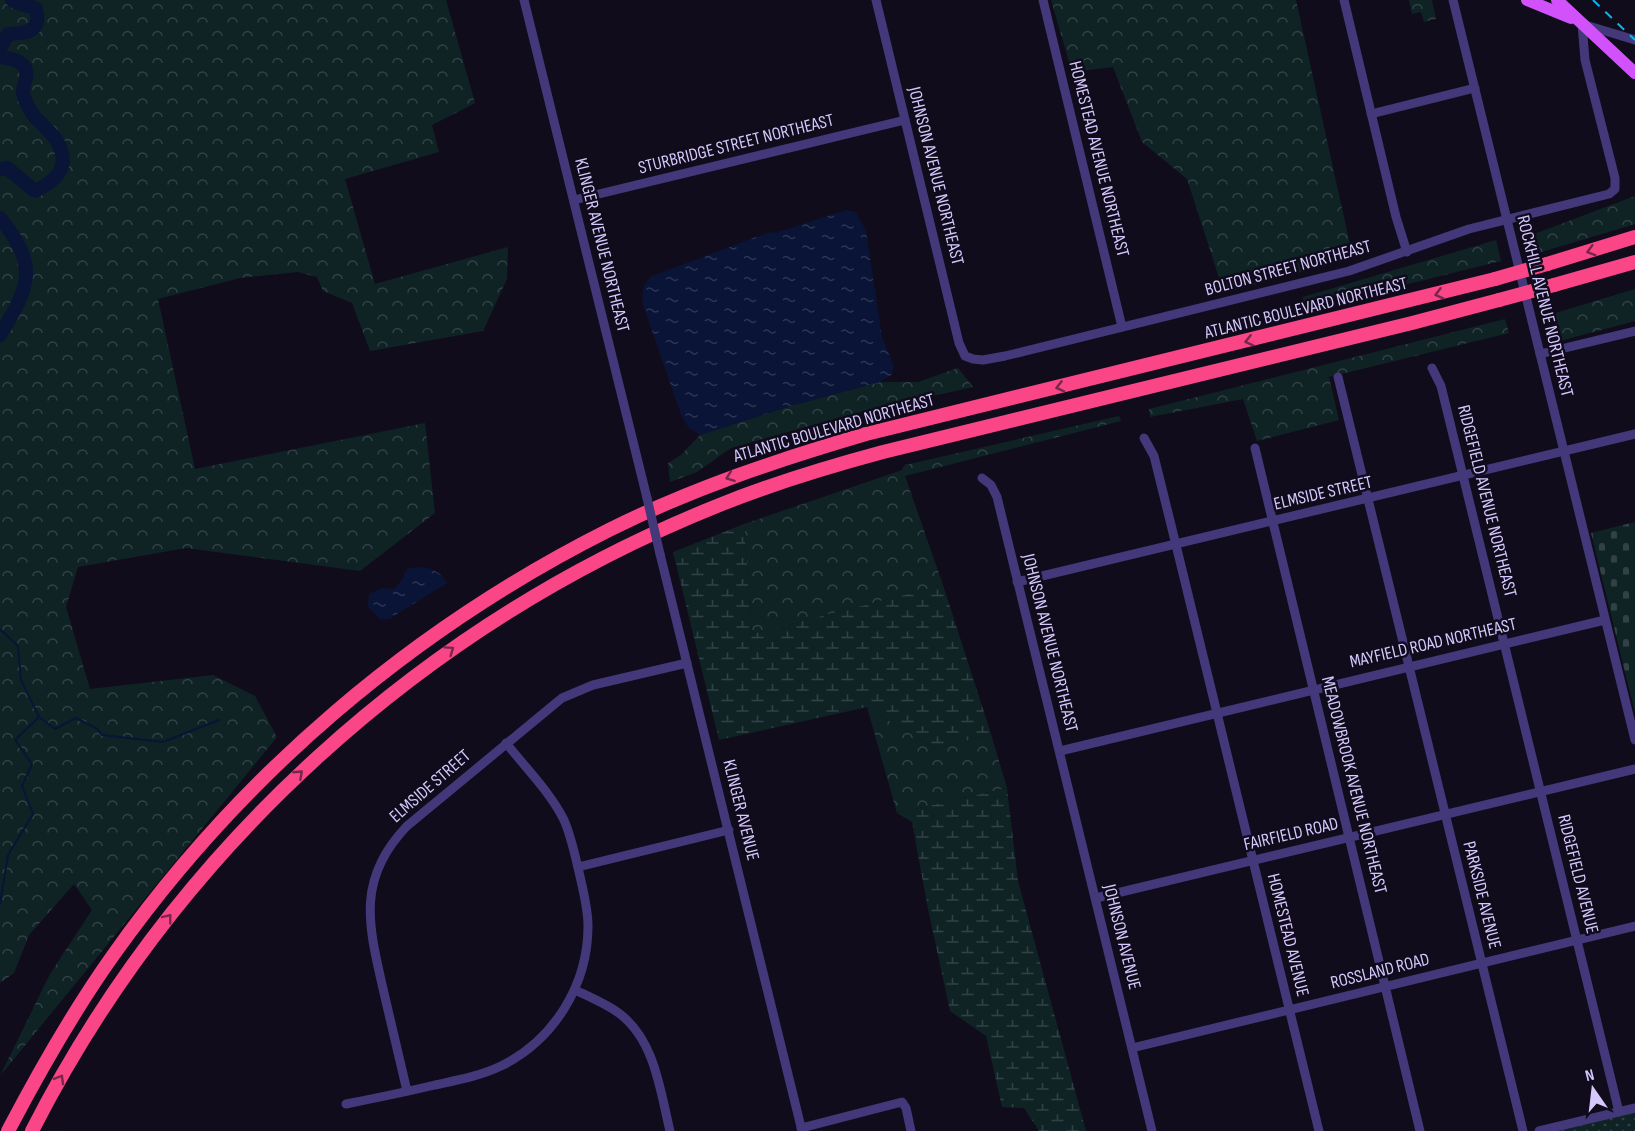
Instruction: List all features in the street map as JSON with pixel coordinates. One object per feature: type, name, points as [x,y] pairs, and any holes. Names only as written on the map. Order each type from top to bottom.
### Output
[{"type":"highway","name":"ATLANTIC BOULEVARD NORTHEAST","points":[[8,1131],[50,1052],[114,954],[164,887],[246,796],[322,723],[382,673],[474,608],[548,563],[609,530],[693,493],[766,464],[804,452],[876,431],[1419,300],[1635,237]]},
{"type":"highway","name":"ATLANTIC BOULEVARD NORTHEAST","points":[[32,1131],[74,1055],[123,978],[194,885],[247,826],[327,748],[390,695],[463,641],[547,588],[611,554],[714,507],[808,473],[883,452],[1377,332],[1635,262]]},
{"type":"main road","points":[[1527,0],[1582,24]]},
{"type":"main road","points":[[1557,0],[1635,74]]},
{"type":"street","name":"KLINGER AVENUE NORTHEAST","points":[[524,0],[647,498]]},
{"type":"street","name":"JOHNSON AVENUE NORTHEAST","points":[[876,0],[959,343],[962,351],[968,357]]},
{"type":"street","name":"HOMESTEAD AVENUE NORTHEAST","points":[[1043,0],[1122,327]]},
{"type":"street","points":[[1344,0],[1395,217],[1407,252]]},
{"type":"street","name":"ROCKHILL AVENUE NORTHEAST","points":[[1452,0],[1635,740]]},
{"type":"street","name":"BOLTON STREET NORTHEAST","points":[[968,357],[978,360],[988,359],[1349,271],[1469,229],[1605,196],[1612,192],[1615,178],[1585,60],[1582,24]]},
{"type":"street","points":[[1582,24],[1635,40]]},
{"type":"street","points":[[1371,114],[1475,88]]},
{"type":"street","name":"STURBRIDGE STREET NORTHEAST","points":[[574,200],[905,120]]},
{"type":"street","points":[[1540,354],[1635,331]]},
{"type":"street","name":"RIDGEFIELD AVENUE NORTHEAST","points":[[1432,368],[1441,386],[1505,643]]},
{"type":"street","name":"PARKSIDE AVENUE","points":[[1338,377],[1522,1131]]},
{"type":"street","name":"ELMSIDE STREET","points":[[1017,582],[1635,434]]},
{"type":"street","points":[[1144,438],[1154,456],[1216,712]]},
{"type":"street","name":"MEADOWBROOK AVENUE NORTHEAST","points":[[1255,448],[1420,1131]]},
{"type":"street","name":"JOHNSON AVENUE NORTHEAST","points":[[982,478],[991,485],[997,497],[1060,751]]},
{"type":"street","name":"KLINGER AVENUE","points":[[647,498],[802,1130]]},
{"type":"street","name":"MAYFIELD ROAD NORTHEAST","points":[[1060,751],[1605,620]]},
{"type":"street","name":"RIDGEFIELD AVENUE","points":[[1505,643],[1619,1112]]},
{"type":"street","name":"ELMSIDE STREET","points":[[407,1091],[371,931],[370,904],[373,882],[381,861],[399,834],[553,705],[582,688],[687,663]]},
{"type":"street","name":"HOMESTEAD AVENUE","points":[[1216,712],[1319,1131]]},
{"type":"street","points":[[346,1104],[481,1074],[512,1060],[546,1033],[560,1016],[575,990],[584,961],[588,928],[586,906],[568,830],[558,810],[506,743]]},
{"type":"street","name":"JOHNSON AVENUE","points":[[1060,751],[1152,1131]]},
{"type":"street","name":"FAIRFIELD ROAD","points":[[1096,898],[1635,769]]},
{"type":"street","points":[[578,867],[729,830]]},
{"type":"street","name":"ROSSLAND ROAD","points":[[1132,1048],[1635,926]]},
{"type":"street","points":[[575,990],[612,1009],[640,1035],[654,1067],[670,1131]]},
{"type":"street","points":[[802,1130],[902,1102],[906,1108],[912,1131]]},
{"type":"street","points":[[1539,1131],[1635,1108]]},
{"type":"green space","points":[[0,0],[446,0],[475,103],[432,125],[439,152],[345,179],[375,284],[508,247],[507,279],[483,331],[370,351],[352,303],[323,291],[317,277],[298,272],[240,278],[158,299],[195,469],[425,423],[435,513],[360,571],[186,548],[78,567],[66,607],[90,689],[213,675],[255,696],[277,737],[0,1076],[50,974],[92,910],[74,884],[29,935],[14,973],[0,983]]},
{"type":"green space","points":[[1051,0],[1296,0],[1353,258],[1224,293],[1187,179],[1142,142],[1113,67],[1072,72]]},
{"type":"green space","points":[[1409,0],[1432,0],[1436,19],[1424,22],[1421,12],[1412,14]]},
{"type":"green space","points":[[1635,196],[1635,224],[1535,254],[1529,236]]},
{"type":"green space","points":[[1496,240],[1501,261],[1303,310],[1303,297]]},
{"type":"green space","points":[[1635,289],[1635,321],[1560,341],[1552,314]]},
{"type":"green space","points":[[1505,319],[1509,333],[1329,377],[1339,420],[1257,441],[1243,399],[1150,417],[1149,409]]},
{"type":"green space","points":[[958,368],[973,387],[852,414],[731,448],[697,472],[670,482],[668,463],[681,455],[700,435],[794,405],[880,382],[918,382]]},
{"type":"green space","points":[[1119,416],[1121,421],[905,476],[943,585],[752,634],[744,524],[902,470],[905,465]]},
{"type":"green space","points":[[1635,522],[1635,713],[1591,533]]},
{"type":"green space","points":[[744,524],[752,634],[943,585],[991,734],[936,749],[867,707],[719,740],[673,552]]},
{"type":"green space","points":[[867,707],[936,749],[991,734],[1007,788],[897,813]]},
{"type":"green space","points":[[1007,788],[1018,881],[1086,1131],[1039,1131],[1024,1108],[1002,1107],[986,1036],[950,1011],[912,822],[897,813]]},
{"type":"green space","points":[[1635,1112],[1635,1131],[1558,1131]]},
{"type":"water","points":[[846,210],[856,212],[866,231],[882,337],[894,367],[891,375],[880,382],[794,405],[700,435],[689,428],[682,417],[643,305],[646,282],[652,276],[767,233],[779,232]]},
{"type":"water","points":[[418,567],[435,571],[447,583],[389,619],[380,619],[368,607],[369,594],[382,588],[394,589],[402,580],[407,569]]},
{"type":"waterway","points":[[0,48],[8,34],[26,32],[35,27],[37,23],[36,9],[12,0]]},
{"type":"waterway","points":[[0,51],[2,57],[16,60],[25,68],[26,78],[23,92],[26,103],[35,117],[57,141],[63,158],[56,177],[35,191],[7,168],[0,169]]},
{"type":"waterway","points":[[0,218],[21,250],[26,276],[18,303],[0,335]]},
{"type":"waterway","points":[[0,629],[18,646],[21,680],[39,717],[15,740],[32,764],[22,786],[33,814],[8,855],[0,904]]},
{"type":"waterway","points":[[39,717],[55,729],[76,718],[96,728],[102,735],[163,742],[219,720]]},
{"type":"railway","points":[[1593,0],[1635,40]]}]
